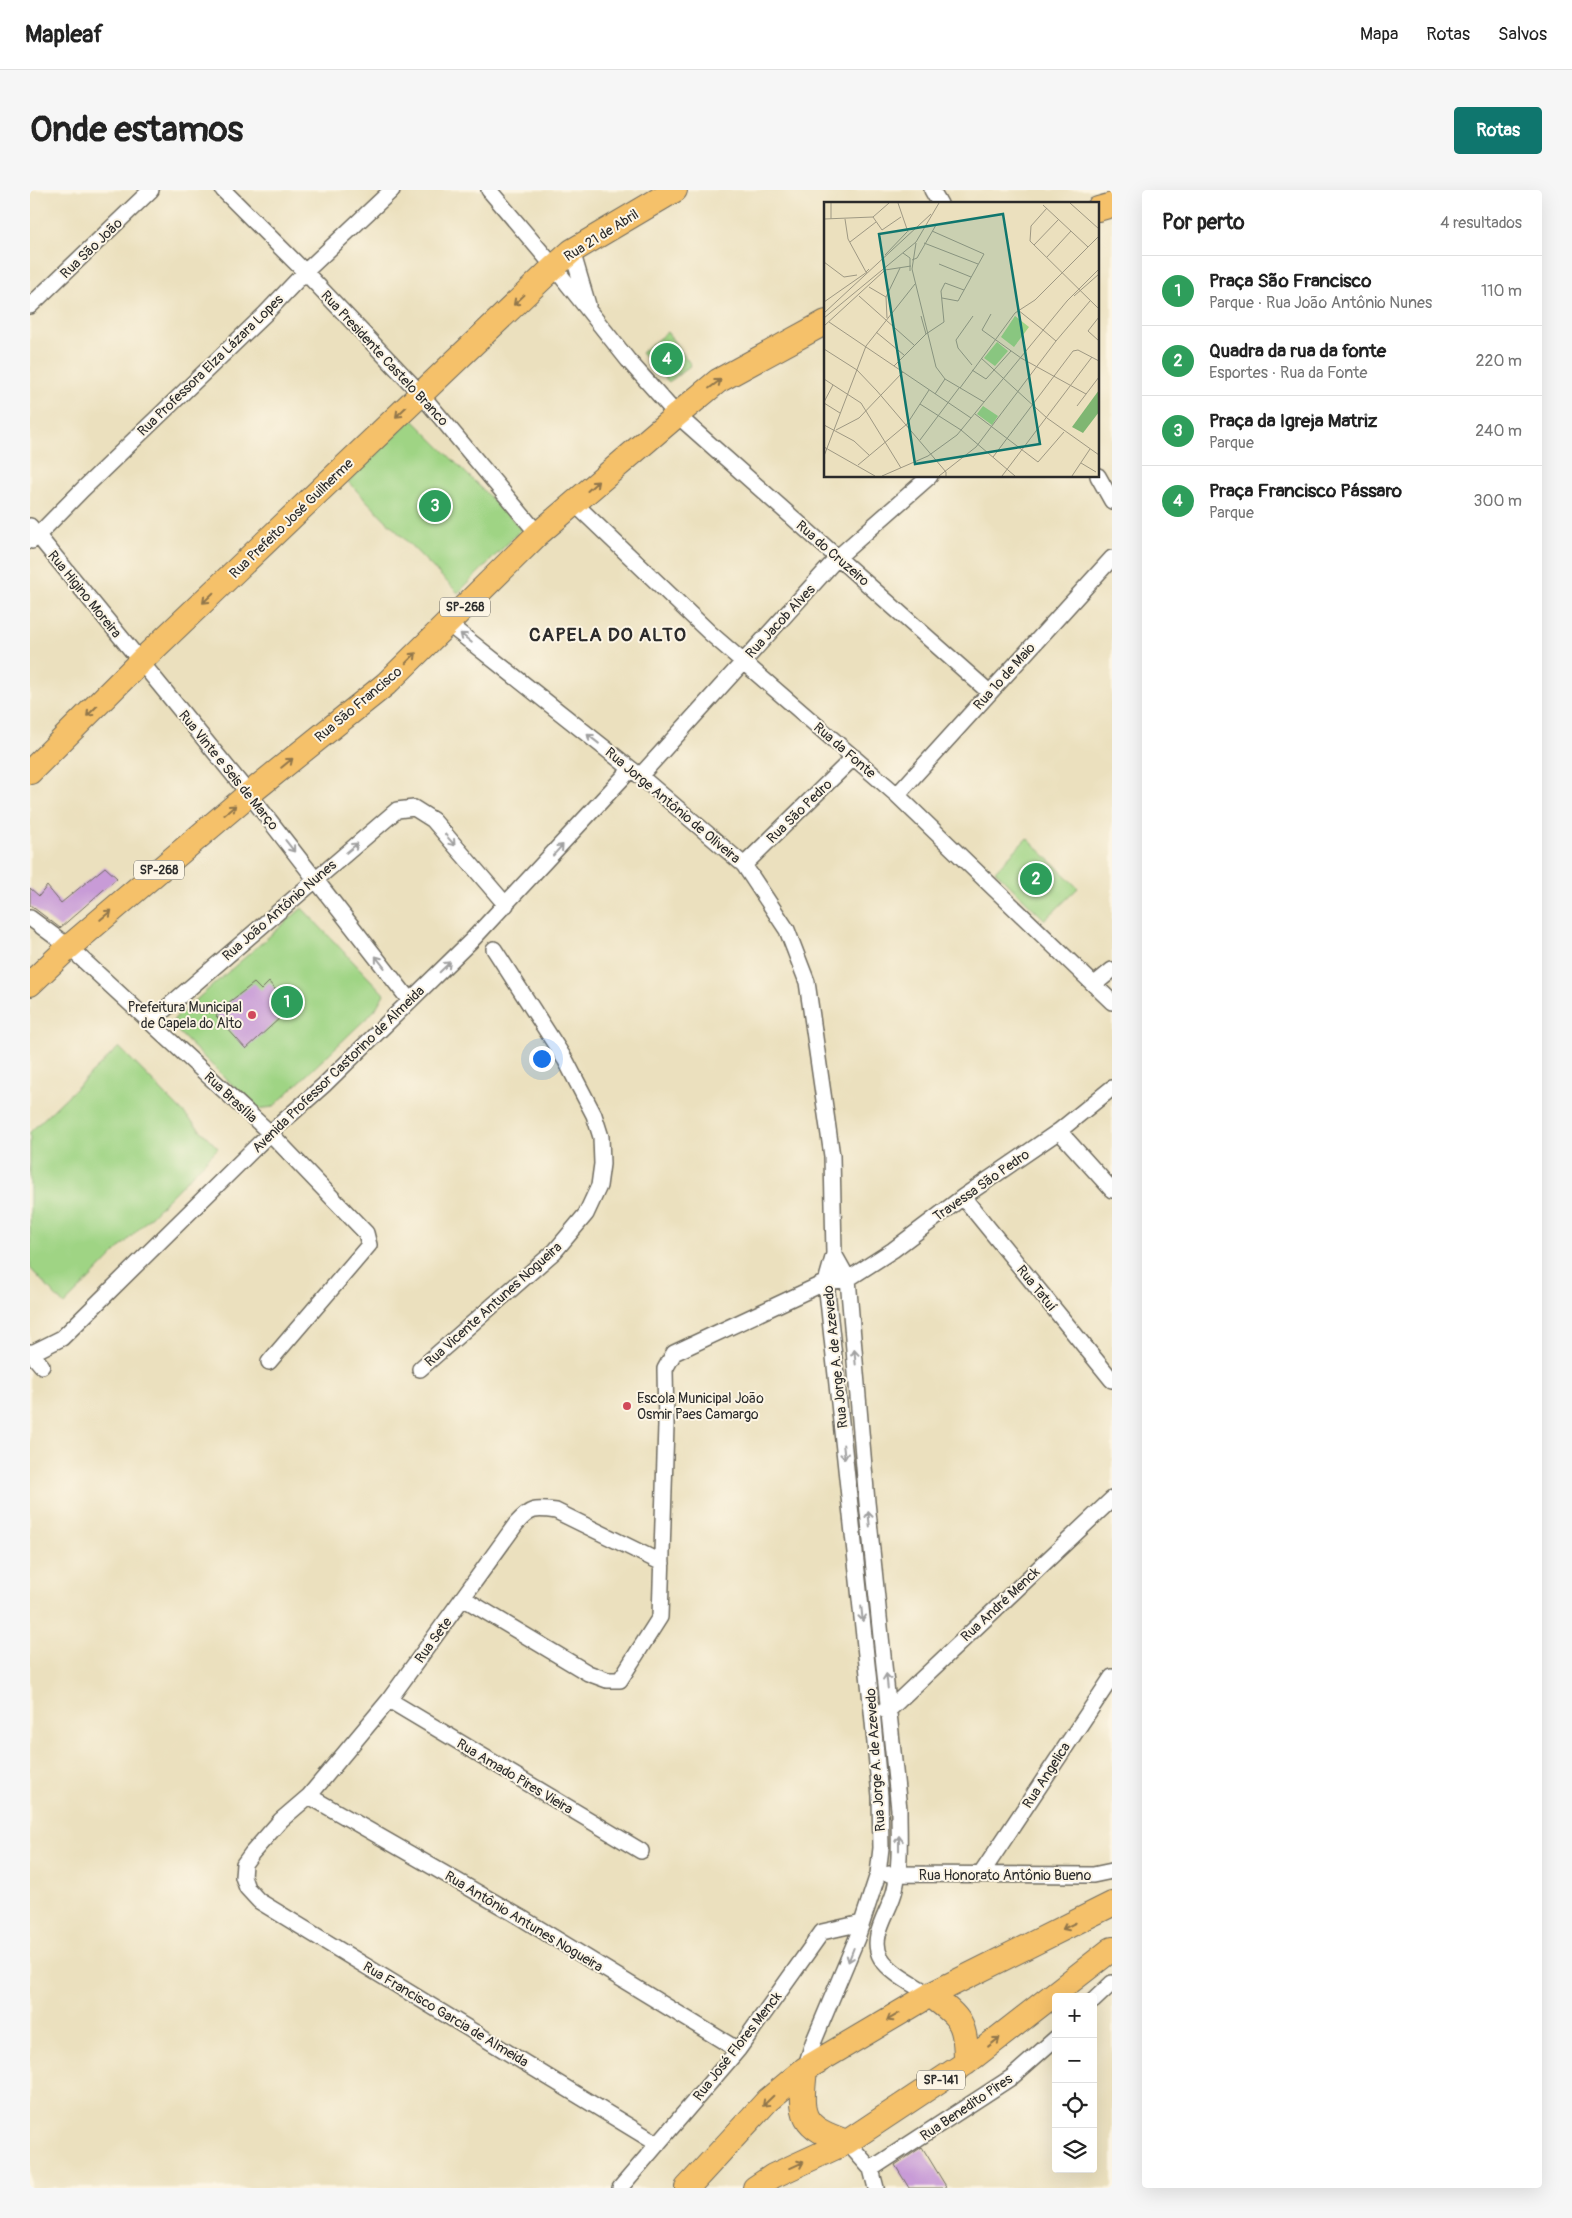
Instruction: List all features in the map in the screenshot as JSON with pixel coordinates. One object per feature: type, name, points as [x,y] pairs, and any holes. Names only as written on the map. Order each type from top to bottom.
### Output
[{"type":"main road","name":"Rua 21 de Abril","points":[[554,267],[572,251],[675,190]]},
{"type":"main road","name":"Rua Prefeito José Guilherme","points":[[30,772],[140,662],[554,267]]},
{"type":"main road","name":"SP-268","points":[[677,415],[718,381],[824,323]]},
{"type":"main road","name":"Rua São Francisco","points":[[30,984],[68,947],[249,794],[386,684],[538,534],[677,415]]},
{"type":"main road","points":[[687,2188],[768,2100],[805,2069],[930,1995],[1112,1904]]},
{"type":"main road","name":"SP-141","points":[[755,2188],[773,2176],[847,2142],[966,2063],[1112,1949]]},
{"type":"main road","points":[[930,1995],[960,2020],[966,2036],[966,2063]]},
{"type":"main road","points":[[805,2069],[802,2097],[804,2112],[810,2124],[821,2133],[847,2142]]},
{"type":"street","name":"Rua São João","points":[[30,306],[151,190]]},
{"type":"street","name":"Rua Presidente Castelo Branco","points":[[223,190],[305,272],[420,393],[538,534]]},
{"type":"street","name":"Rua Professora Elza Lázara Lopes","points":[[33,535],[392,190]]},
{"type":"street","name":"Rua do Cruzeiro","points":[[489,190],[554,267],[628,360],[677,415],[989,692]]},
{"type":"street","points":[[932,190],[939,202]]},
{"type":"street","points":[[572,251],[590,312]]},
{"type":"street","name":"Rua Jacob Alves","points":[[636,772],[743,661],[838,557],[928,478]]},
{"type":"street","points":[[1099,478],[1112,501]]},
{"type":"street","name":"Rua da Fonte","points":[[574,503],[654,581],[897,796],[1112,1002]]},
{"type":"street","name":"Rua Higino Moreira","points":[[33,535],[140,662]]},
{"type":"street","name":"Rua 1º de Maio","points":[[897,796],[1112,558]]},
{"type":"street","name":"Rua Jorge Antônio de Oliveira","points":[[447,622],[636,772],[744,865],[787,930],[807,982],[832,1156],[834,1254]]},
{"type":"street","name":"Rua Vinte e Seis de Março","points":[[140,662],[249,794],[315,879]]},
{"type":"street","name":"Rua São Pedro","points":[[744,865],[854,757]]},
{"type":"street","name":"Avenida Professor Castorino de Almeida","points":[[30,1353],[62,1338],[270,1133],[324,1085],[410,1001],[506,906],[636,772]]},
{"type":"street","name":"Rua João Antônio Nunes","points":[[150,1022],[397,810],[414,808],[433,820],[506,906]]},
{"type":"street","points":[[315,879],[410,1001]]},
{"type":"street","name":"Rua Brasília","points":[[30,918],[68,947],[270,1133],[366,1233],[369,1245],[269,1362]]},
{"type":"street","name":"Rua Vicente Antunes Nogueira","points":[[420,1369],[555,1251],[586,1214],[599,1186],[602,1164],[601,1137],[594,1115],[566,1061],[494,948]]},
{"type":"street","points":[[1095,984],[1112,970]]},
{"type":"street","name":"Travessa São Pedro","points":[[848,1279],[893,1250],[963,1197],[1059,1131],[1112,1088]]},
{"type":"street","points":[[1059,1131],[1112,1190]]},
{"type":"street","name":"Rua Tatuí","points":[[963,1197],[1112,1380]]},
{"type":"street","name":"Rua Jorge A. de Azevedo","points":[[834,1254],[848,1279],[867,1502],[899,1809],[898,1874],[895,1891],[881,1925],[877,1943],[880,1957],[901,1976],[930,1995]]},
{"type":"street","name":"Rua Jorge A. de Azevedo","points":[[805,2069],[873,1892],[878,1874],[881,1848],[880,1796],[872,1711],[826,1282],[834,1254]]},
{"type":"street","points":[[463,1598],[588,1673],[607,1680],[620,1680],[660,1617],[666,1424],[665,1369],[674,1353],[826,1282],[848,1279]]},
{"type":"street","points":[[30,1353],[42,1366]]},
{"type":"street","name":"Rua André Menck","points":[[890,1709],[1112,1499]]},
{"type":"street","name":"Rua Sete","points":[[243,1877],[244,1864],[252,1853],[281,1820],[309,1796],[389,1700],[516,1524],[527,1512],[539,1509],[556,1511],[662,1563]]},
{"type":"street","name":"Rua Angelica","points":[[981,1874],[1112,1677]]},
{"type":"street","name":"Rua Amado Pires Vieira","points":[[389,1700],[641,1851]]},
{"type":"street","points":[[872,1711],[890,1709]]},
{"type":"street","name":"Rua Antônio Antunes Nogueira","points":[[309,1796],[520,1917],[738,2050]]},
{"type":"street","name":"Rua Honorato Antônio Bueno","points":[[878,1874],[1092,1875],[1112,1872]]},
{"type":"street","name":"Rua Francisco Garcia de Almeida","points":[[243,1877],[247,1888],[259,1902],[658,2144]]},
{"type":"street","name":"Rua José Flores Menck","points":[[620,2188],[738,2050],[822,1932],[862,1923]]},
{"type":"street","points":[[1097,1997],[1112,1983]]},
{"type":"street","name":"Rua Benedito Pires","points":[[870,2169],[1012,2077],[1052,2042]]},
{"type":"street","points":[[847,2142],[870,2169],[876,2188]]},
{"type":"green space","points":[[667,332],[691,365],[669,382],[641,353]]},
{"type":"green space","points":[[412,419],[522,529],[458,593],[348,482]]},
{"type":"green space","points":[[1027,838],[1078,888],[1045,920],[995,871]]},
{"type":"green space","points":[[302,908],[384,994],[375,1010],[273,1107],[257,1109],[174,1028],[174,1019]]},
{"type":"green space","points":[[119,1047],[218,1148],[64,1305],[30,1268],[30,1132]]},
{"type":"building","points":[[105,867],[117,878],[60,928],[30,905],[30,888],[39,896],[47,886],[61,903]]},
{"type":"building","name":"Prefeitura Municipal de Capela do Alto","points":[[269,982],[293,1006],[246,1049],[216,1016],[226,1008],[228,1003],[254,983],[261,990]]},
{"type":"building","points":[[922,2147],[947,2188],[909,2188],[895,2165]]},
{"type":"place","name":"Praça Francisco Pássaro","points":[[667,359]]},
{"type":"place","name":"Praça da Igreja Matriz","points":[[435,506]]},
{"type":"place","name":"Quadra da rua da fonte","points":[[1036,879]]},
{"type":"place","name":"Praça São Francisco","points":[[287,1002]]},
{"type":"place","name":"Prefeitura Municipal de Capela do Alto","points":[[252,1015]]},
{"type":"place","name":"Escola Municipal João Osmir Paes Camargo","points":[[627,1406]]},
{"type":"district","name":"CAPELA DO ALTO","points":[[608,634]]}]
